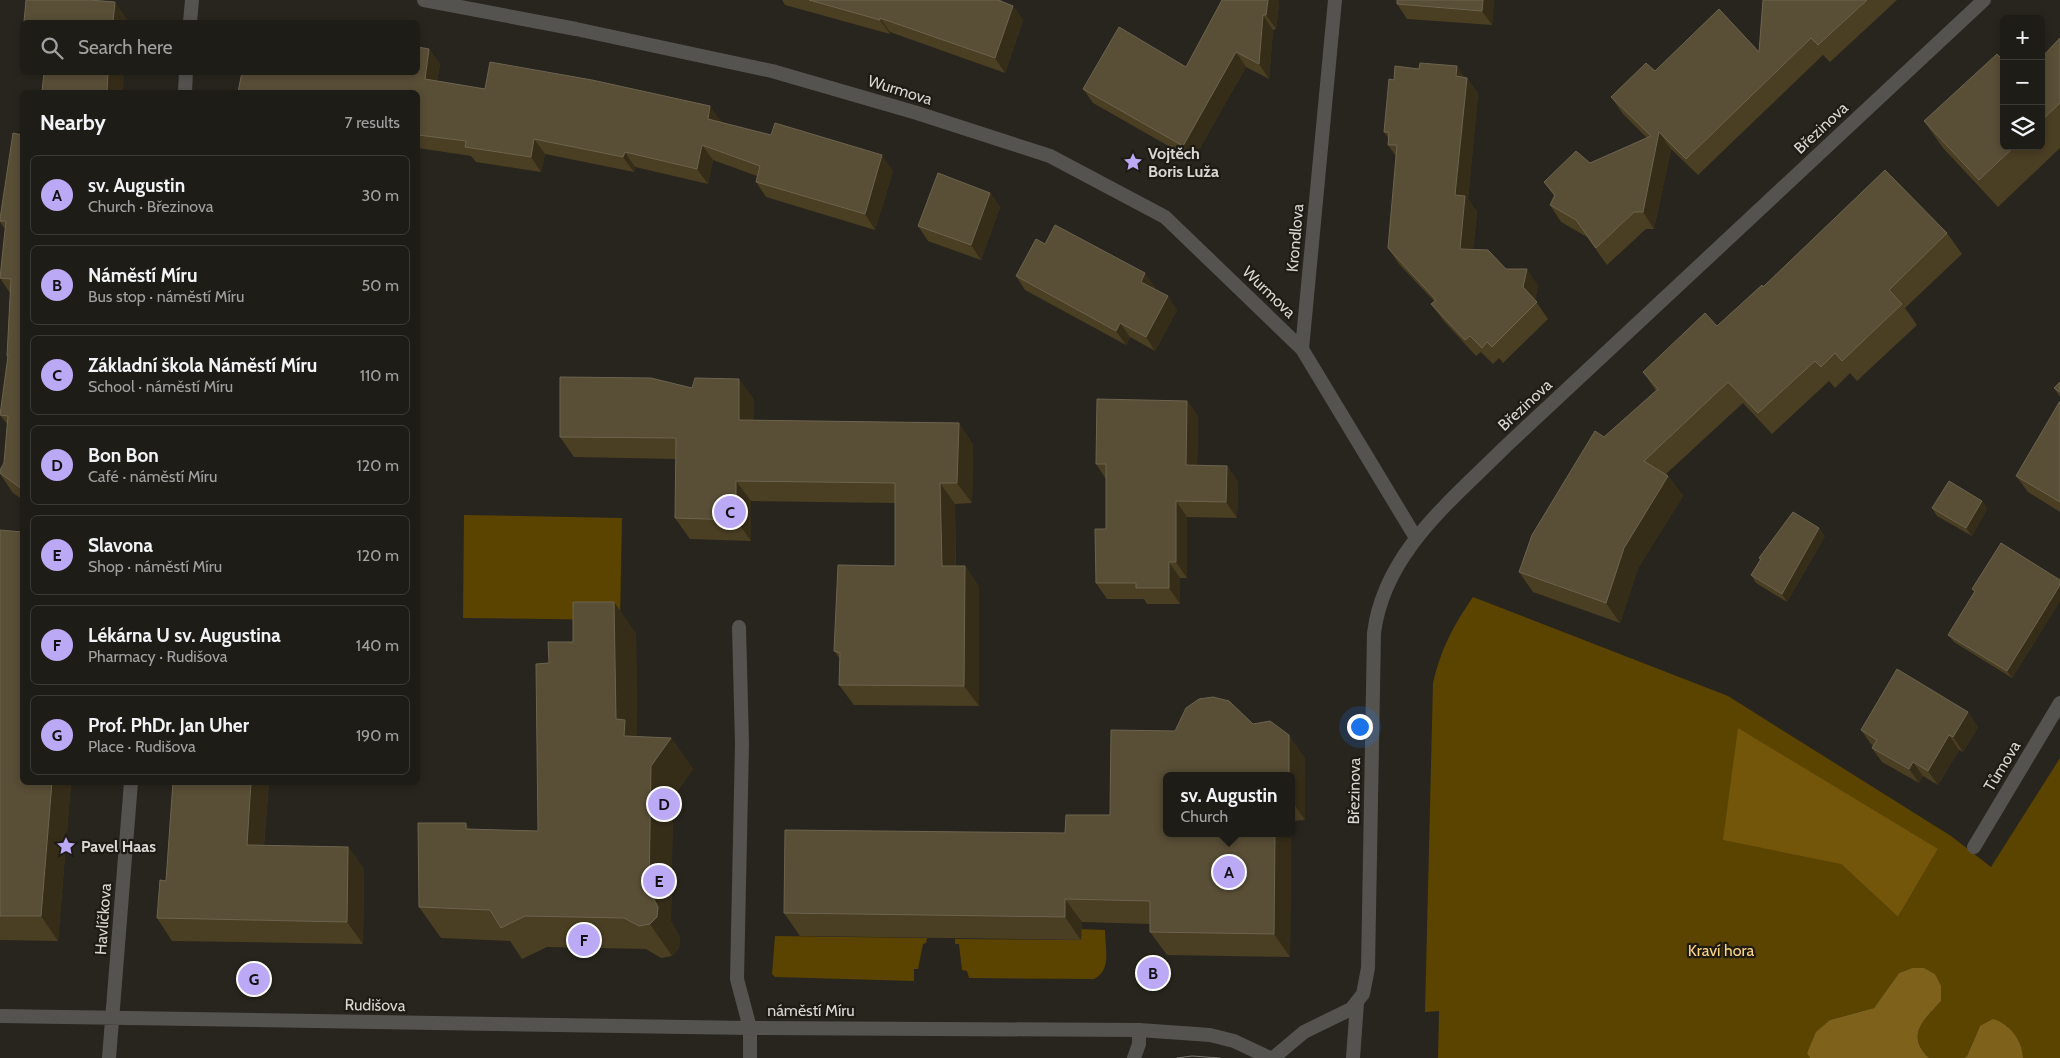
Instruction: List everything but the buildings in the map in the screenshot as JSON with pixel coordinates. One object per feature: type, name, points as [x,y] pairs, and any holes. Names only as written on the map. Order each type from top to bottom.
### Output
[{"type":"street","points":[[190,20],[192,0]]},
{"type":"street","name":"Wurmova","points":[[424,0],[576,29],[772,71],[916,113],[1050,156],[1165,217],[1302,349]]},
{"type":"street","name":"Krondlova","points":[[1302,349],[1336,0]]},
{"type":"street","name":"Březinova","points":[[1357,1003],[1362,994],[1368,968],[1374,633],[1376,615],[1387,584],[1416,538],[1505,447],[1984,0]]},
{"type":"street","points":[[185,90],[186,75]]},
{"type":"street","points":[[1302,349],[1416,538]]},
{"type":"street","name":"náměstí Míru","points":[[740,627],[742,744],[737,979],[750,1028],[1139,1030],[1210,1035],[1234,1041],[1271,1058],[1304,1032],[1343,1015],[1357,1003]]},
{"type":"street","name":"Tůmova","points":[[1974,847],[2060,703]]},
{"type":"street","name":"Havlíčkova","points":[[109,1058],[131,785]]},
{"type":"street","points":[[1353,1058],[1357,1003]]},
{"type":"street","name":"Rudišova","points":[[0,1016],[750,1028]]},
{"type":"street","points":[[750,1028],[750,1058]]},
{"type":"street","points":[[1134,1058],[1139,1044],[1139,1030]]},
{"type":"green space","points":[[464,515],[622,518],[620,620],[463,618]]},
{"type":"green space","name":"Kraví hora","points":[[1473,597],[1728,696],[1951,836],[1991,867],[2060,758],[2060,1058],[2023,1058],[2016,1037],[2007,1026],[1980,1026],[1967,1056],[1964,1058],[1929,1058],[1918,1042],[1918,1035],[1923,1021],[1941,1001],[1935,974],[1923,968],[1912,968],[1899,973],[1874,1008],[1830,1020],[1807,1052],[1810,1058],[1438,1058],[1439,1011],[1425,1012],[1433,683],[1444,648]],"holes":[[[1938,849],[1898,917],[1841,864]]]},
{"type":"green space","points":[[1081,929],[1105,930],[1105,964],[1100,975],[1094,979],[969,978],[967,971],[962,970],[959,944],[955,944],[955,939],[1081,940]]},
{"type":"green space","points":[[775,936],[927,938],[926,943],[923,944],[918,969],[914,969],[914,981],[775,977],[772,974]]},
{"type":"shaded area","points":[[1738,728],[1938,849],[1898,917],[1841,864],[1723,840]]},
{"type":"shaded area","points":[[1912,968],[1924,968],[1935,974],[1941,986],[1941,1001],[1923,1021],[1918,1035],[1918,1042],[1929,1058],[1810,1058],[1807,1053],[1816,1032],[1830,1020],[1874,1008],[1899,973]]},
{"type":"shaded area","points":[[1993,1019],[2010,1029],[2018,1039],[2023,1058],[1964,1058],[1967,1056],[1980,1026]]},
{"type":"tram line","points":[[1177,1058],[1192,1056],[1220,1058]]},
{"type":"place","name":"Vojtěch Boris Luža","points":[[1133,162]]},
{"type":"place","name":"Základní škola Náměstí Míru","points":[[730,512]]},
{"type":"place","name":"Bon Bon","points":[[664,804]]},
{"type":"place","name":"Pavel Haas","points":[[66,846]]},
{"type":"place","name":"sv. Augustin","points":[[1229,872]]},
{"type":"place","name":"Slavona","points":[[659,881]]},
{"type":"place","name":"Lékárna U sv. Augustina","points":[[584,940]]},
{"type":"place","name":"Náměstí Míru","points":[[1153,973]]},
{"type":"place","name":"Prof. PhDr. Jan Uher","points":[[254,979]]}]
